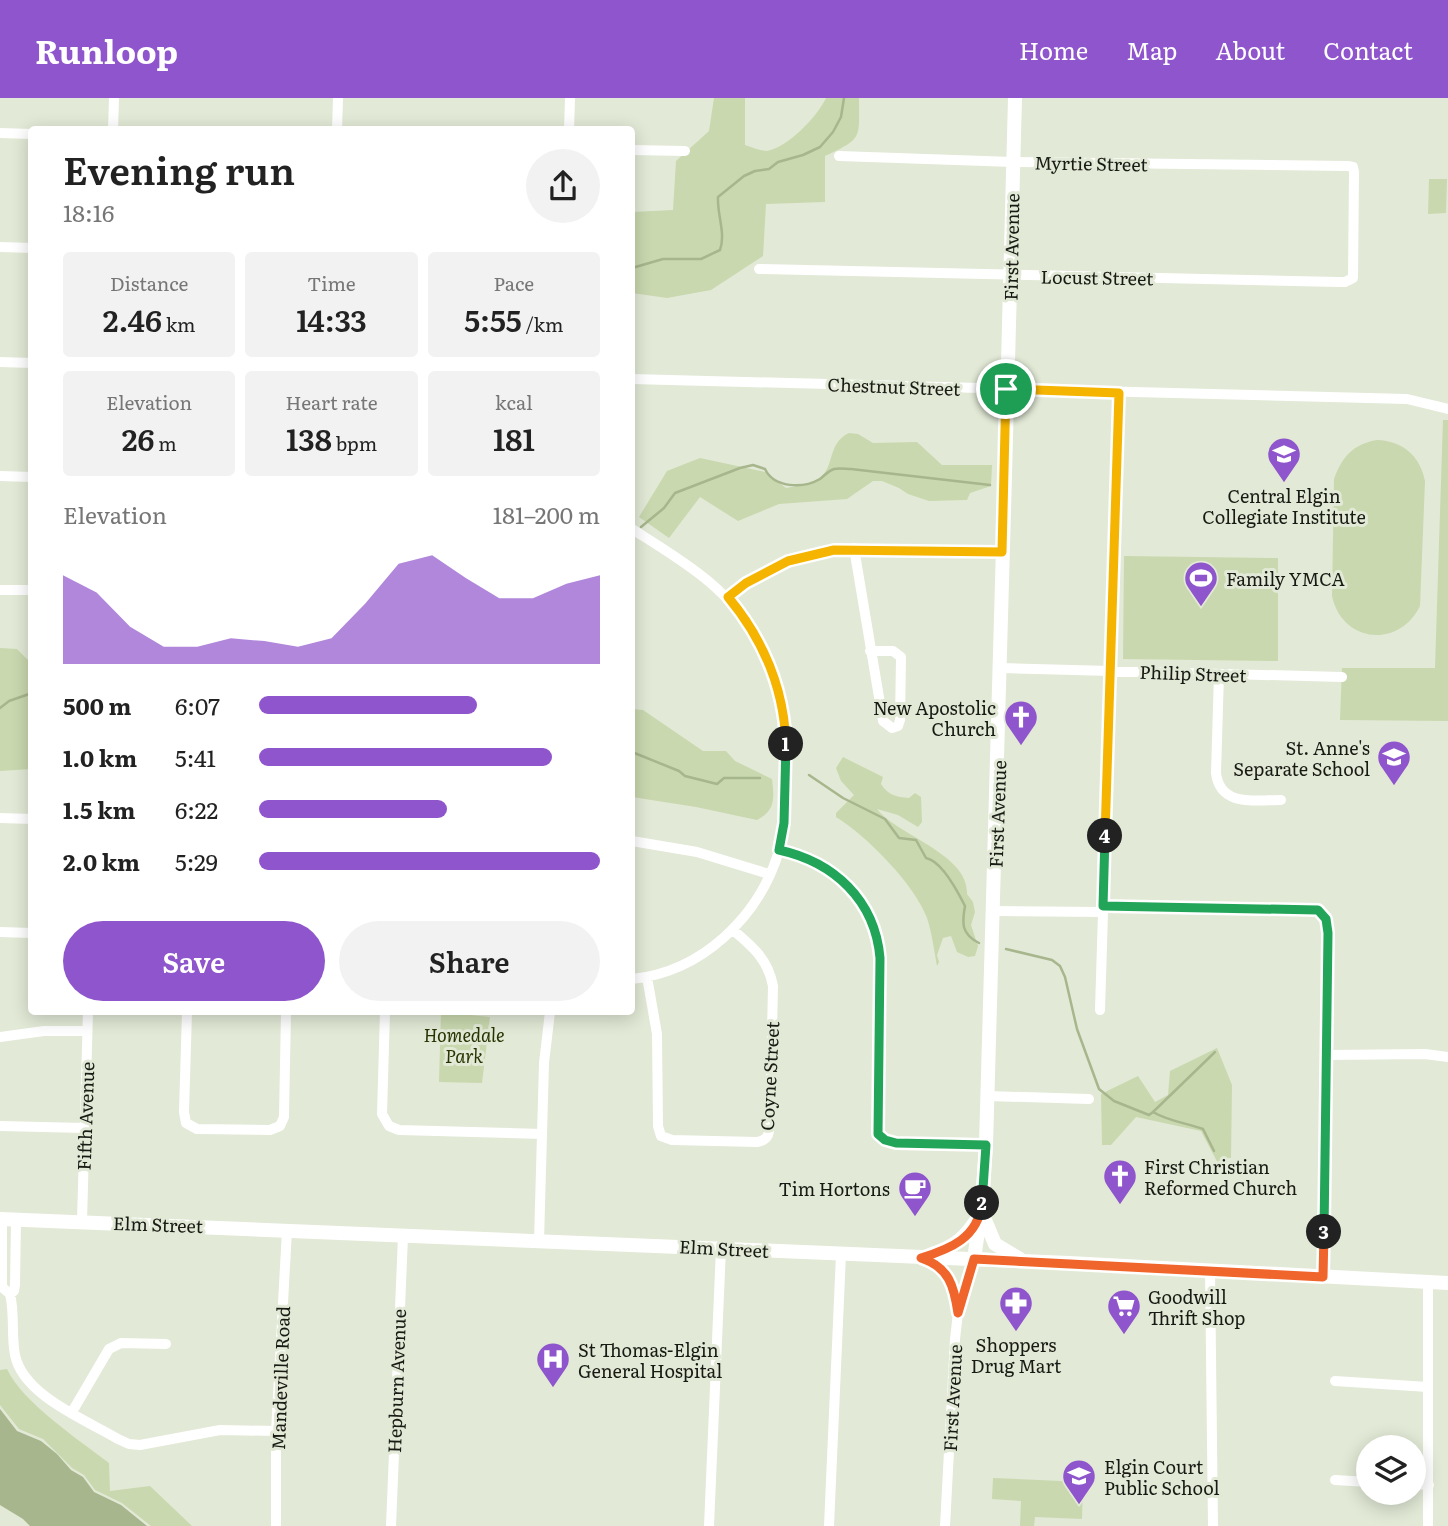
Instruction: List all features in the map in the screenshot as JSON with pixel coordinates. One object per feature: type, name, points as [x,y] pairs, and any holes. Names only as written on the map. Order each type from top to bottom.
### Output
[{"type":"main road","name":"First Avenue","points":[[974,1259],[981,1212],[988,1096],[1002,668],[1002,552],[1015,98]]},
{"type":"main road","points":[[921,1258],[947,1250],[961,1242],[981,1212]]},
{"type":"main road","points":[[981,1212],[995,1244],[1026,1262]]},
{"type":"main road","name":"Elm Street","points":[[6,1220],[974,1259],[1448,1283]]},
{"type":"street","points":[[113,126],[114,98]]},
{"type":"street","points":[[337,126],[338,98]]},
{"type":"street","points":[[569,126],[570,98]]},
{"type":"street","points":[[0,133],[28,134]]},
{"type":"street","points":[[635,150],[685,151]]},
{"type":"street","name":"Myrtie Street","points":[[839,156],[1013,162],[1353,167],[1353,274],[1350,280]]},
{"type":"street","points":[[0,247],[28,248]]},
{"type":"street","name":"Locust Street","points":[[759,269],[1325,282],[1350,280]]},
{"type":"street","points":[[0,362],[28,363]]},
{"type":"street","name":"Chestnut Street","points":[[635,379],[1407,399],[1448,410]]},
{"type":"street","points":[[1100,1010],[1119,393]]},
{"type":"street","points":[[0,476],[28,477]]},
{"type":"street","points":[[635,531],[698,571],[728,597],[745,619],[762,648],[781,703],[786,742],[784,823],[779,850],[761,894],[733,930],[697,958],[647,977],[635,979]]},
{"type":"street","points":[[728,597],[746,583],[788,561],[834,550],[854,548],[1002,552]]},
{"type":"street","points":[[854,548],[870,651],[883,721],[892,729],[898,726],[900,720],[901,657],[893,651],[870,651]]},
{"type":"street","points":[[0,590],[28,590]]},
{"type":"street","name":"Philip Street","points":[[1002,668],[1342,677]]},
{"type":"street","points":[[1219,674],[1216,773],[1220,788],[1237,800],[1281,800]]},
{"type":"street","points":[[0,818],[28,818]]},
{"type":"street","points":[[635,842],[697,852],[769,874]]},
{"type":"street","points":[[779,850],[812,860],[839,876],[854,891],[873,924],[880,958],[878,1134],[885,1140],[896,1143],[986,1145]]},
{"type":"street","points":[[994,911],[1318,910],[1325,916],[1328,933],[1323,1277]]},
{"type":"street","name":"Coyne Street","points":[[647,977],[657,1034],[658,1126],[661,1136],[672,1140],[764,1140],[769,1135],[770,1124],[773,986],[769,970],[761,956],[733,930]]},
{"type":"street","points":[[0,932],[28,933]]},
{"type":"street","name":"Fifth Avenue","points":[[82,1221],[88,1015]]},
{"type":"street","points":[[187,1015],[186,1123],[197,1129],[271,1130],[281,1125],[284,1116],[286,1015]]},
{"type":"street","points":[[385,1015],[382,1114],[389,1126],[399,1130],[542,1134]]},
{"type":"street","points":[[539,1241],[544,1063],[550,1015]]},
{"type":"street","points":[[0,1037],[44,1031],[87,1031]]},
{"type":"street","points":[[1327,1055],[1425,1054],[1448,1057]]},
{"type":"street","points":[[988,1096],[1089,1099]]},
{"type":"street","points":[[0,1126],[85,1128]]},
{"type":"street","points":[[6,1220],[2,1287],[10,1294],[13,1305],[14,1349],[20,1371],[38,1392],[133,1445],[220,1430],[276,1431]]},
{"type":"street","name":"Mandeville Road","points":[[276,1526],[276,1431],[287,1230]]},
{"type":"street","name":"Hepburn Avenue","points":[[391,1526],[403,1236]]},
{"type":"street","points":[[709,1526],[721,1248]]},
{"type":"street","points":[[829,1526],[841,1254]]},
{"type":"street","points":[[921,1258],[936,1264],[948,1276],[958,1313]]},
{"type":"street","name":"First Avenue","points":[[945,1526],[958,1313],[974,1259]]},
{"type":"street","points":[[1210,1271],[1213,1526]]},
{"type":"street","points":[[1428,1282],[1428,1526]]},
{"type":"street","points":[[72,1412],[109,1349],[121,1343],[166,1344]]},
{"type":"street","points":[[1335,1381],[1428,1387]]},
{"type":"street","points":[[1335,1480],[1356,1481]]},
{"type":"green space","points":[[714,98],[745,98],[745,145],[767,151],[792,138],[809,122],[826,98],[859,98],[856,136],[846,145],[825,156],[825,202],[766,204],[763,256],[711,290],[667,298],[635,293],[635,212],[673,210],[676,161],[709,131]]},
{"type":"green space","points":[[1429,179],[1447,179],[1446,213],[1428,214]]},
{"type":"green space","points":[[1443,420],[1448,420],[1448,721],[1340,720],[1342,668],[1435,668]]},
{"type":"green space","points":[[849,433],[858,434],[873,443],[917,442],[942,465],[992,465],[991,486],[970,493],[967,500],[929,501],[882,481],[873,481],[847,499],[779,504],[738,521],[700,497],[669,538],[639,517],[667,471],[700,458],[765,472],[786,488],[820,478],[838,442]]},
{"type":"green space","points":[[1377,440],[1395,443],[1409,452],[1419,464],[1425,481],[1420,606],[1411,620],[1399,629],[1372,635],[1347,623],[1338,612],[1332,596],[1334,479],[1341,464],[1355,448]]},
{"type":"green space","name":"Family YMCA","points":[[1124,556],[1278,558],[1278,661],[1123,659]]},
{"type":"green space","points":[[0,648],[17,649],[28,660],[28,769],[0,771]]},
{"type":"green space","points":[[635,709],[643,710],[703,751],[726,751],[735,761],[772,779],[771,808],[757,820],[635,797]]},
{"type":"green space","points":[[843,757],[883,777],[881,784],[893,795],[909,798],[915,793],[921,797],[922,822],[918,827],[898,815],[877,809],[887,819],[945,857],[965,880],[967,894],[973,902],[975,912],[971,925],[978,946],[975,956],[968,957],[957,952],[951,936],[943,938],[937,955],[937,966],[927,918],[912,891],[875,848],[836,817],[836,813],[854,795],[841,781],[836,768]]},
{"type":"green space","name":"Homedale Park","points":[[441,1015],[490,1017],[482,1083],[439,1082]]},
{"type":"green space","points":[[1217,1048],[1232,1085],[1231,1158],[1221,1158],[1221,1169],[1201,1131],[1136,1117],[1111,1145],[1102,1145],[1101,1094],[1138,1076],[1155,1102],[1168,1095],[1170,1071]]},
{"type":"green space","points":[[7,1369],[14,1382],[38,1407],[109,1463],[110,1491],[150,1486],[192,1526],[151,1526],[122,1503],[95,1490],[84,1475],[72,1468],[43,1439],[19,1429],[0,1405],[0,1370]]},
{"type":"green space","points":[[993,1478],[1083,1482],[1082,1519],[1035,1517],[1034,1526],[1020,1526],[1021,1501],[992,1499]]},
{"type":"shaded area","points":[[0,1409],[17,1431],[41,1441],[71,1470],[83,1477],[94,1492],[121,1505],[147,1526],[30,1526],[0,1505]]},
{"type":"waterway","points":[[635,267],[663,259],[701,259],[720,250],[722,237],[718,197],[744,176],[769,169],[778,162],[820,147],[841,117],[844,98]]},
{"type":"waterway","points":[[641,527],[664,508],[675,493],[753,465],[765,469],[775,480],[790,485],[813,482],[832,470],[840,469],[990,485]]},
{"type":"waterway","points":[[0,708],[9,701],[28,694]]},
{"type":"waterway","points":[[635,753],[685,776],[717,784],[724,778],[760,778]]},
{"type":"waterway","points":[[809,775],[843,798],[885,819],[899,838],[916,840],[926,858],[938,865],[954,885],[965,906],[963,923],[966,932],[979,943]]},
{"type":"waterway","points":[[1006,949],[1052,960],[1060,966],[1077,1029],[1099,1089],[1114,1101],[1149,1115],[1153,1112],[1203,1129],[1214,1151]]},
{"type":"waterway","points":[[1153,1112],[1215,1052]]},
{"type":"place","name":"Central Elgin Collegiate Institute","points":[[1284,484]]},
{"type":"place","name":"Family YMCA","points":[[1201,608]]},
{"type":"place","name":"New Apostolic Church","points":[[1021,747]]},
{"type":"place","name":"St. Anne's Separate School","points":[[1394,787]]},
{"type":"place","name":"First Christian Reformed Church","points":[[1120,1206]]},
{"type":"place","name":"Tim Hortons","points":[[915,1218]]},
{"type":"place","name":"Shoppers Drug Mart","points":[[1016,1333]]},
{"type":"place","name":"Goodwill Thrift Shop","points":[[1124,1336]]},
{"type":"place","name":"St Thomas-Elgin General Hospital","points":[[553,1389]]},
{"type":"place","name":"Elgin Court Public School","points":[[1079,1506]]},
{"type":"route","points":[[1006,389],[1119,393],[1103,906],[1318,910],[1326,919],[1327,1089],[1323,1277],[974,1259],[958,1313],[951,1280],[936,1264],[921,1258],[947,1250],[961,1242],[970,1232],[981,1212],[986,1145],[896,1143],[885,1140],[878,1134],[880,958],[877,938],[867,911],[847,883],[812,860],[779,850],[784,823],[786,742],[781,703],[762,648],[728,597],[764,572],[814,553],[854,548],[1002,552],[1006,389]]}]
